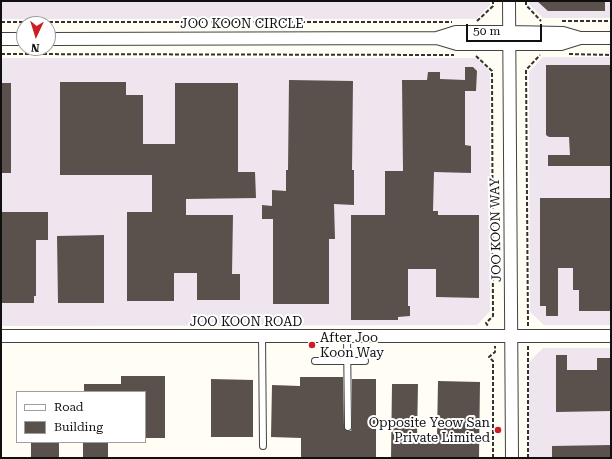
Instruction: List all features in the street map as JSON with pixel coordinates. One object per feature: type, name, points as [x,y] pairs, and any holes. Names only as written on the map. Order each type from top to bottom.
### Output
[{"type":"street","name":"JOO KOON WAY","points":[[509,1],[512,458]]},
{"type":"street","name":"JOO KOON CIRCLE","points":[[56,39],[437,38],[456,32],[509,38],[563,33],[580,38],[611,38]]},
{"type":"street","points":[[1,39],[16,38]]},
{"type":"street","name":"JOO KOON ROAD","points":[[1,336],[611,336]]},
{"type":"lane","points":[[262,336],[263,446]]},
{"type":"lane","points":[[348,336],[348,426]]},
{"type":"lane","points":[[314,361],[365,361]]},
{"type":"path","points":[[483,22],[477,22],[493,6],[493,1]]},
{"type":"path","points":[[526,1],[526,5],[541,21],[533,21]]},
{"type":"path","points":[[557,21],[611,21]]},
{"type":"path","points":[[1,22],[453,22]]},
{"type":"path","points":[[469,56],[476,56],[482,52]]},
{"type":"path","points":[[528,458],[526,70],[542,53],[536,53]]},
{"type":"path","points":[[1,54],[461,55]]},
{"type":"path","points":[[565,54],[611,55]]},
{"type":"path","points":[[476,56],[492,71],[493,316],[486,323],[494,336],[495,352],[489,357],[493,361],[493,458]]},
{"type":"shaded area","points":[[1,1],[490,1],[490,5],[476,19],[56,19],[56,16],[16,16],[16,19],[1,19]]},
{"type":"shaded area","points":[[529,1],[611,1],[611,18],[543,18],[529,4]]},
{"type":"shaded area","points":[[543,57],[611,57],[611,325],[544,325],[530,312],[529,72]]},
{"type":"shaded area","points":[[1,58],[477,58],[490,72],[490,311],[477,325],[1,326]]},
{"type":"shaded area","points":[[543,348],[611,348],[611,458],[529,458],[529,362]]},
{"type":"building","points":[[537,1],[605,1],[605,11],[548,11]]},
{"type":"building","points":[[546,65],[611,65],[611,166],[548,166],[548,155],[570,155],[569,137],[549,137],[546,135]]},
{"type":"building","points":[[465,67],[473,67],[477,71],[476,91],[465,91],[465,145],[471,146],[471,173],[434,172],[433,211],[438,211],[438,215],[479,215],[479,298],[436,297],[436,269],[408,269],[408,306],[410,306],[410,316],[398,317],[398,320],[351,320],[351,215],[385,215],[385,171],[403,171],[402,80],[427,80],[428,72],[440,72],[440,79],[465,80]]},
{"type":"building","points":[[289,80],[353,81],[352,170],[354,170],[354,205],[334,204],[335,239],[329,239],[329,304],[273,304],[273,219],[262,219],[262,205],[272,206],[272,190],[286,191],[286,170],[288,170]]},
{"type":"building","points":[[60,82],[126,82],[126,95],[143,95],[143,144],[175,144],[175,83],[238,83],[238,172],[255,172],[256,198],[186,199],[186,215],[233,215],[232,274],[240,274],[240,300],[197,300],[197,273],[174,273],[174,301],[127,301],[127,212],[152,212],[152,175],[60,175]]},
{"type":"building","points":[[1,83],[11,83],[11,173],[1,173]]},
{"type":"building","points":[[540,198],[611,198],[611,311],[579,311],[579,290],[573,290],[573,268],[558,268],[558,316],[546,316],[546,306],[540,306]]},
{"type":"building","points":[[1,212],[48,212],[48,240],[36,240],[36,296],[34,296],[34,303],[1,303]]},
{"type":"building","points":[[104,235],[104,303],[58,303],[57,236]]},
{"type":"building","points":[[556,355],[567,355],[567,370],[597,370],[597,358],[611,358],[611,411],[556,412]]},
{"type":"building","points":[[121,376],[165,376],[165,438],[146,438],[146,391],[84,391],[84,384],[121,384]]},
{"type":"building","points":[[300,377],[343,377],[344,427],[348,431],[351,431],[352,427],[352,379],[376,379],[376,458],[301,458],[301,438],[271,437],[272,385],[300,386]]},
{"type":"building","points":[[211,379],[253,380],[253,437],[211,437]]},
{"type":"building","points":[[438,381],[480,382],[479,458],[391,458],[392,384],[418,384],[417,437],[437,437]]},
{"type":"building","points":[[31,443],[59,443],[59,458],[31,458]]},
{"type":"building","points":[[83,443],[108,443],[108,458],[83,458]]},
{"type":"building","points":[[611,445],[611,458],[552,458],[552,446]]},
{"type":"place","name":"After Joo Koon Way","points":[[312,345]]},
{"type":"place","name":"Opposite Yeow San Private Limited","points":[[498,430]]}]
